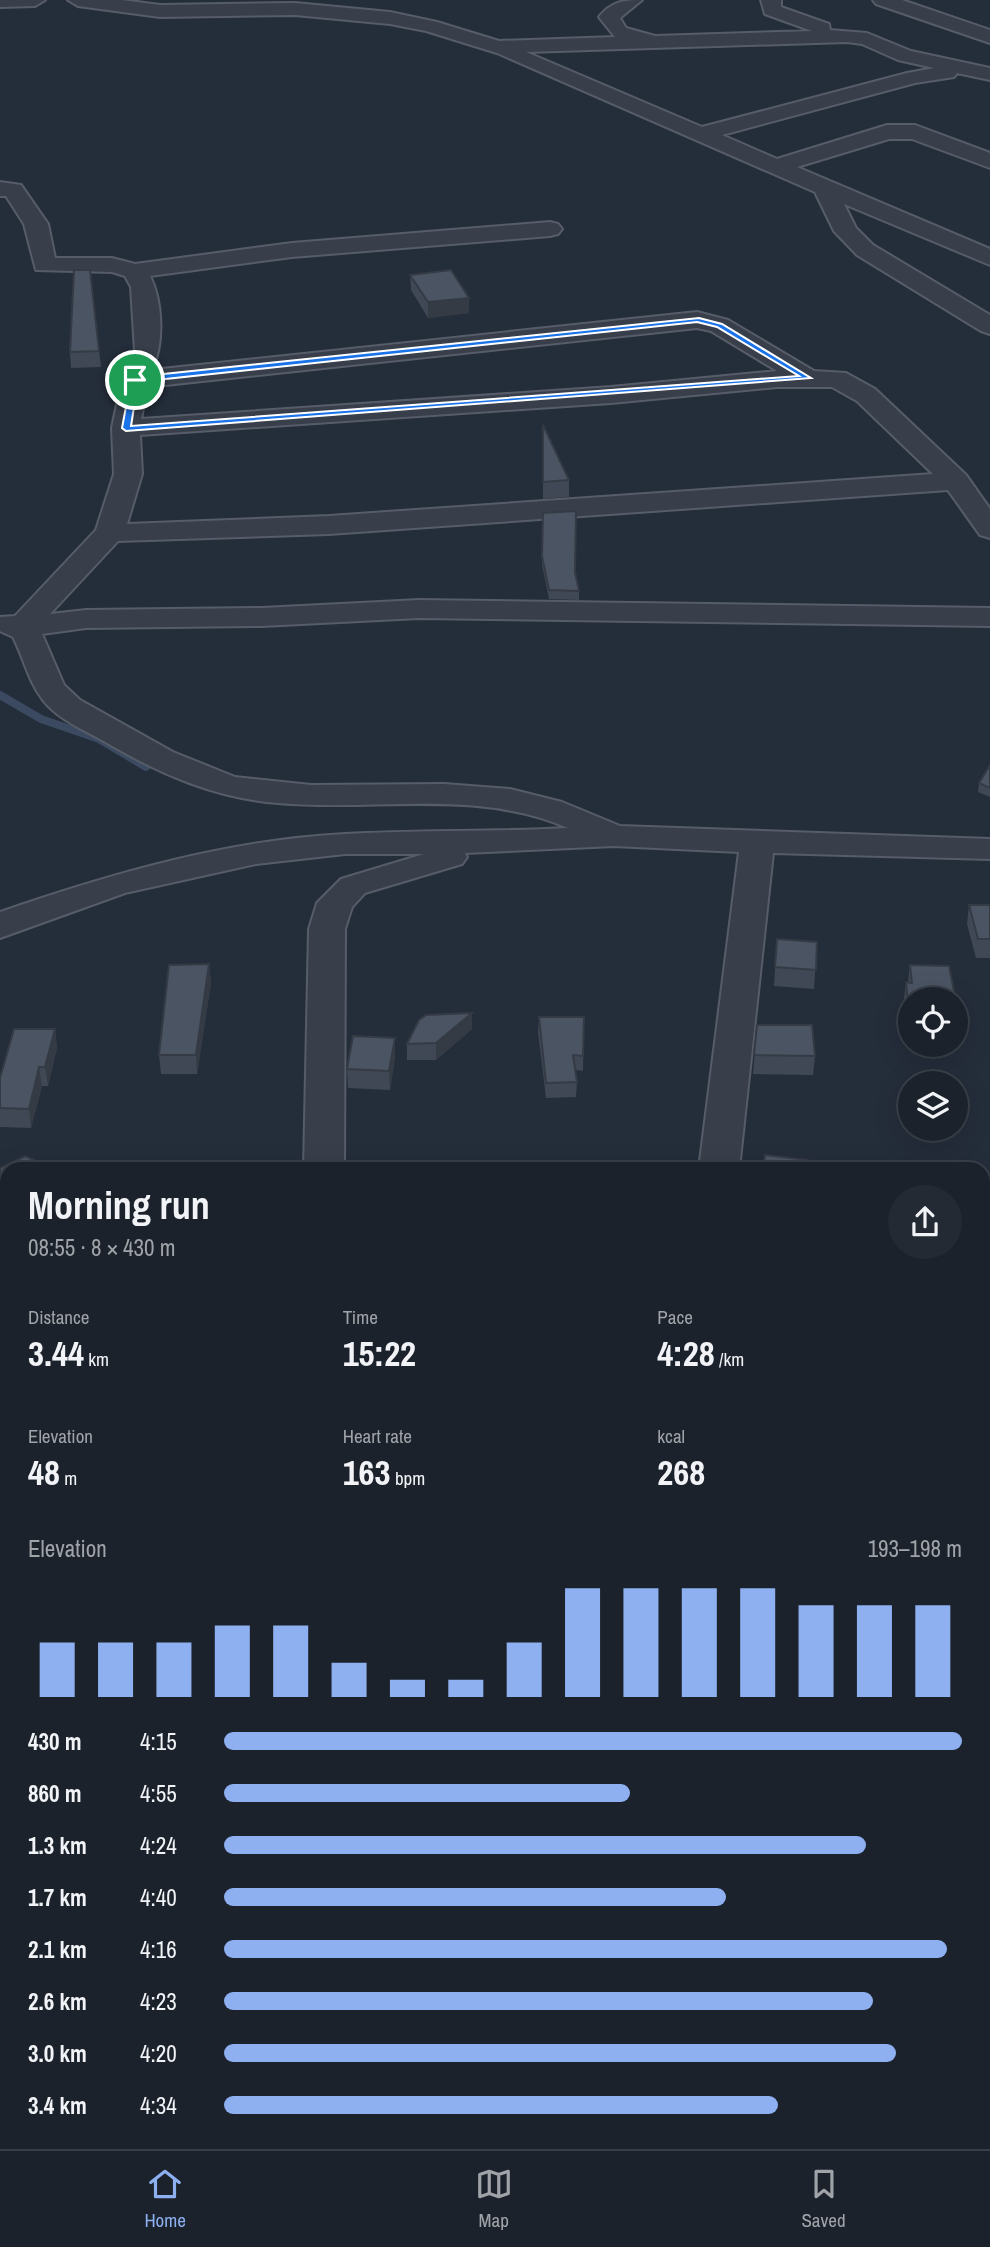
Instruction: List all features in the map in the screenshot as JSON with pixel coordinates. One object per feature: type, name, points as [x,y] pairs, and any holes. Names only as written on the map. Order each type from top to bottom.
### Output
[{"type":"street","points":[[0,1],[35,0]]},
{"type":"street","points":[[78,0],[160,11],[287,4],[430,26],[498,47],[990,258]]},
{"type":"street","points":[[632,0],[609,17],[619,32],[656,43]]},
{"type":"street","points":[[771,0],[772,10],[847,36],[867,39],[905,56],[985,72]]},
{"type":"street","points":[[883,0],[990,37]]},
{"type":"street","points":[[390,18],[414,6]]},
{"type":"street","points":[[498,47],[847,36]]},
{"type":"street","points":[[701,134],[914,77],[985,72]]},
{"type":"street","points":[[777,166],[887,132],[915,132],[990,161]]},
{"type":"street","points":[[824,186],[846,231],[865,250],[961,306],[990,327]]},
{"type":"street","points":[[0,188],[13,190],[36,224],[45,265],[112,265],[135,271],[292,250],[550,229]]},
{"type":"street","points":[[11,624],[110,533],[128,474],[126,428],[135,380],[148,351],[143,287],[135,271]]},
{"type":"street","points":[[135,380],[697,320],[719,326],[807,378]]},
{"type":"street","points":[[126,428],[807,378],[837,379],[866,395],[956,481],[990,529]]},
{"type":"street","points":[[110,533],[329,525],[956,481]]},
{"type":"street","points":[[0,597],[11,607],[11,624]]},
{"type":"street","points":[[11,624],[262,617],[419,609],[990,617]]},
{"type":"street","points":[[11,624],[34,641],[41,672],[57,697],[147,752],[202,777],[244,789],[307,795],[511,799],[571,816],[614,836]]},
{"type":"street","points":[[0,927],[6,922],[116,884],[256,854],[345,845],[614,836],[990,849]]},
{"type":"street","points":[[324,1162],[327,929],[335,903],[353,886],[401,870],[532,840]]},
{"type":"street","points":[[720,1162],[746,958],[757,842]]},
{"type":"building","points":[[74,270],[90,270],[99,351],[70,352]]},
{"type":"building","points":[[451,270],[469,298],[428,302],[410,275]]},
{"type":"building","points":[[543,425],[569,480],[543,482]]},
{"type":"building","points":[[576,511],[575,572],[579,591],[549,590],[542,556],[543,513]]},
{"type":"building","points":[[990,765],[990,788],[979,783]]},
{"type":"building","points":[[969,905],[990,905],[990,939],[978,939]]},
{"type":"building","points":[[777,939],[817,942],[816,970],[775,967]]},
{"type":"building","points":[[209,964],[196,1055],[159,1055],[169,965]]},
{"type":"building","points":[[910,965],[949,966],[953,987],[906,987],[906,982],[912,983]]},
{"type":"building","points":[[472,1013],[436,1043],[407,1044],[419,1020],[426,1015]]},
{"type":"building","points":[[539,1017],[584,1017],[583,1056],[573,1055],[577,1082],[546,1083]]},
{"type":"building","points":[[757,1025],[812,1025],[815,1056],[754,1055]]},
{"type":"building","points":[[14,1029],[55,1029],[45,1067],[39,1067],[29,1109],[0,1108],[0,1078]]},
{"type":"building","points":[[353,1036],[395,1038],[389,1071],[347,1069]]},
{"type":"building","points":[[765,1155],[808,1160],[808,1162],[764,1162]]},
{"type":"building","points":[[25,1156],[38,1162],[12,1162]]},
{"type":"waterway","points":[[0,695],[41,719],[99,739],[146,767]]},
{"type":"route","points":[[697,320],[709,321],[719,326],[807,378],[611,395],[126,428],[135,380],[627,325],[697,320]]}]
